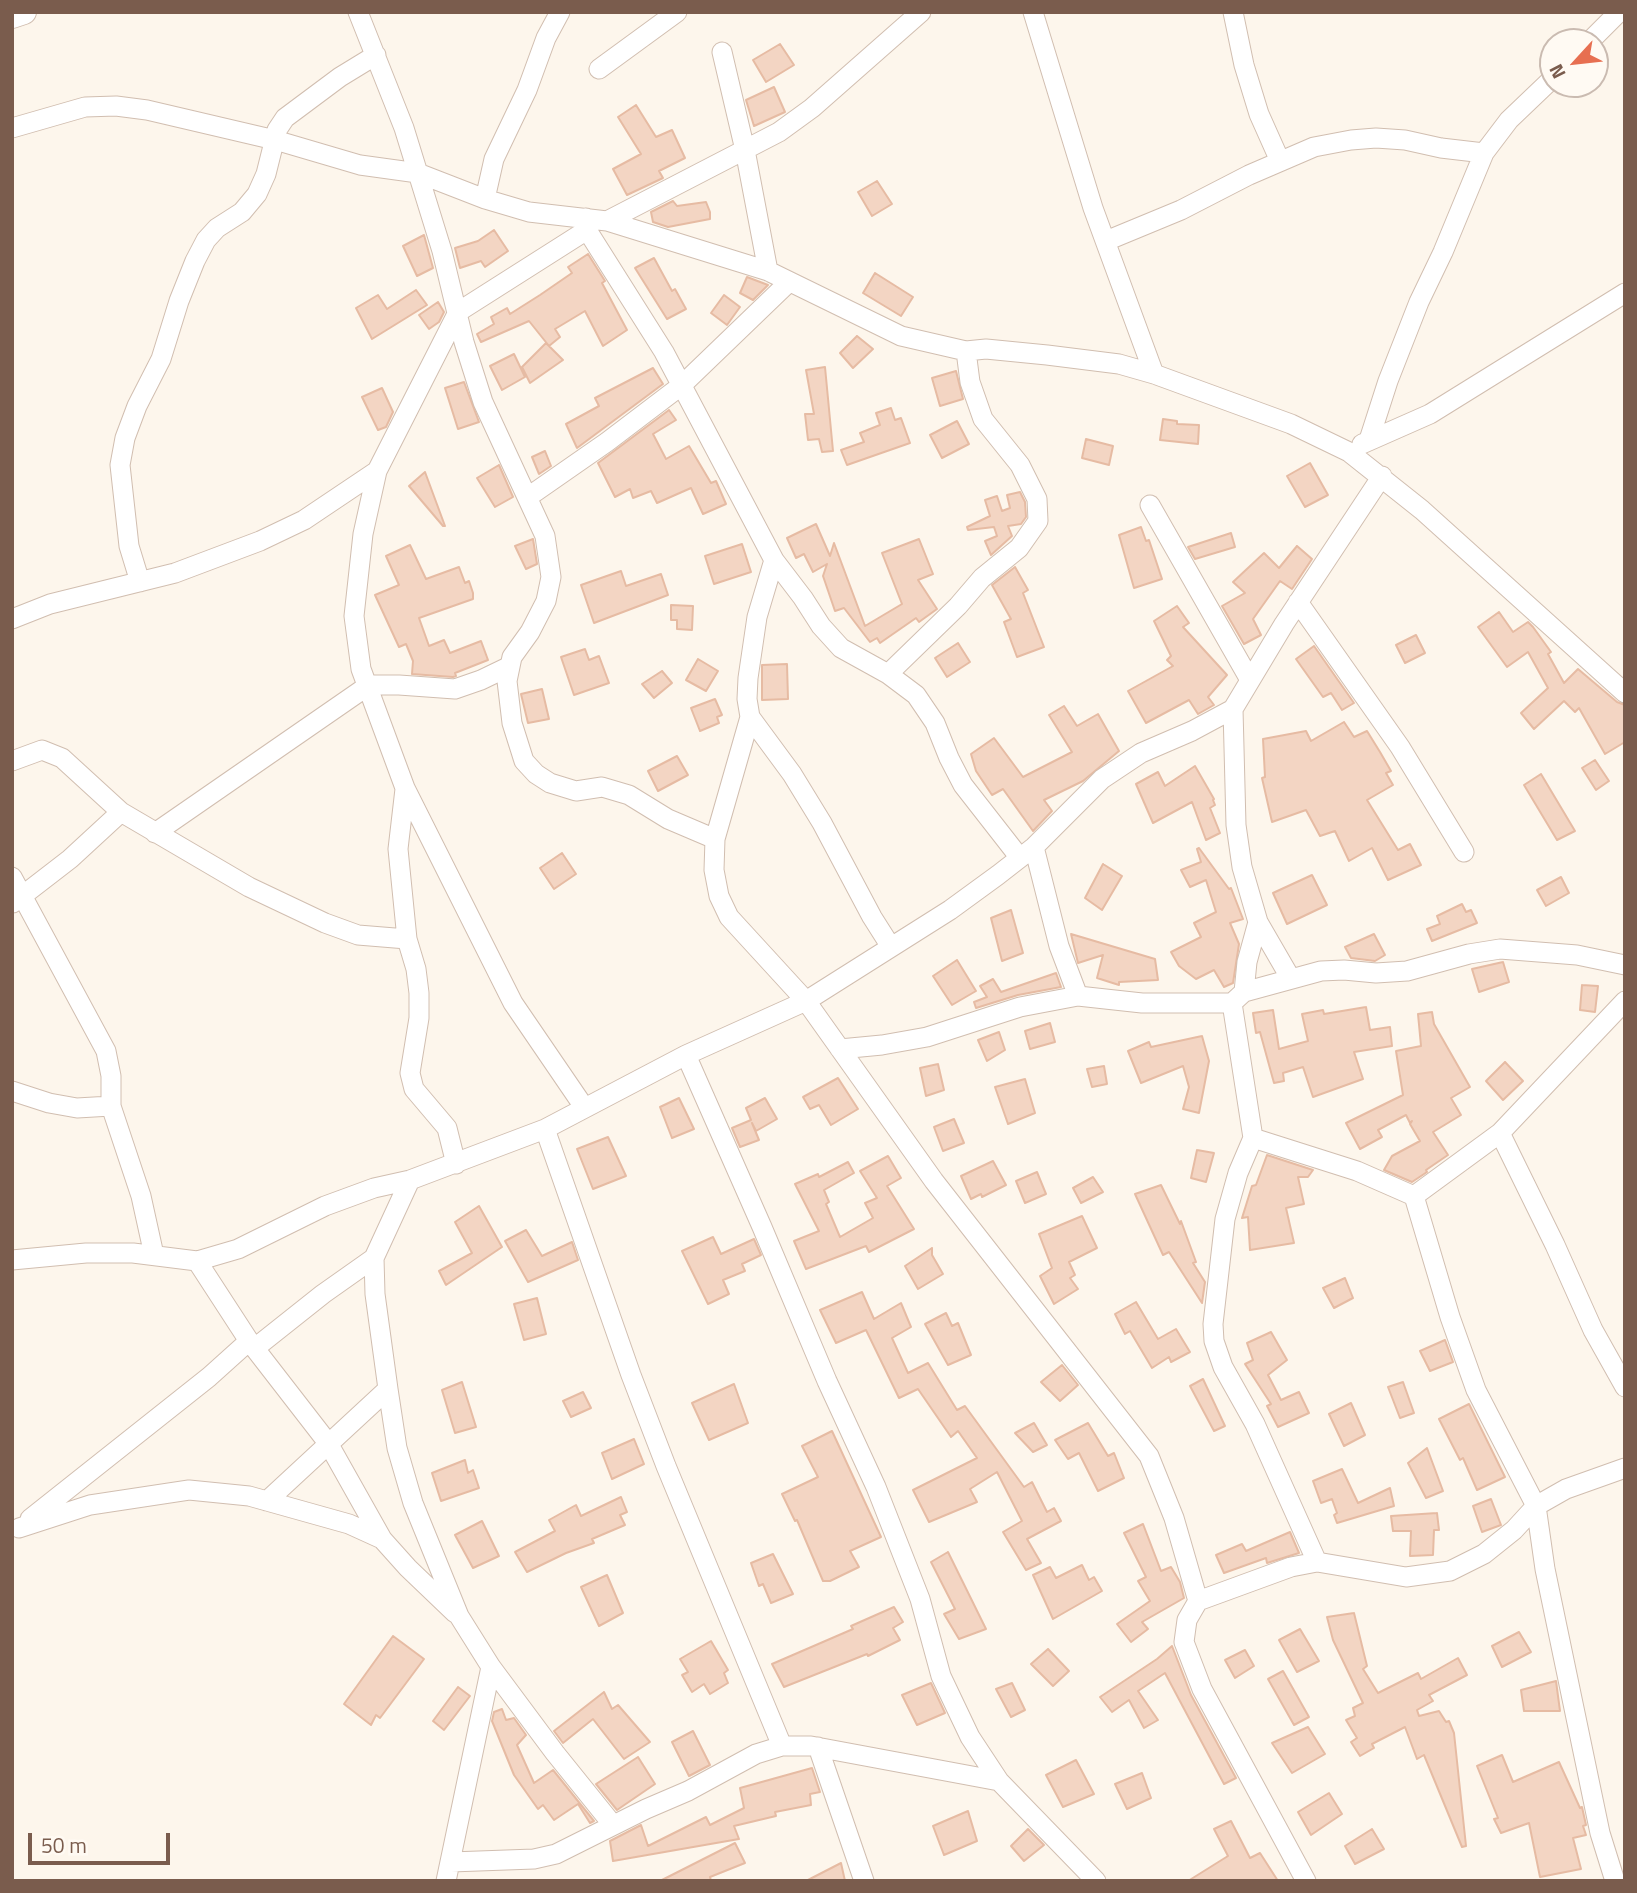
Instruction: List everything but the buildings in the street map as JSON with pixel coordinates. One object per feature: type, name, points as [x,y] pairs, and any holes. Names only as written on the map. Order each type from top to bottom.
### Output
[{"type":"street","points":[[12,16],[24,12]]},
{"type":"street","points":[[358,12],[418,173],[483,402],[545,536],[551,577],[546,601],[530,632],[512,657],[507,681],[512,723],[524,761],[536,774],[550,783],[576,791],[603,787],[629,795],[668,819],[715,839]]},
{"type":"street","points":[[485,199],[494,159],[527,90],[546,38],[560,12]]},
{"type":"street","points":[[599,69],[677,12]]},
{"type":"street","points":[[12,128],[85,107],[116,106],[147,110],[275,139],[360,165],[418,173],[485,199],[529,212],[586,223],[607,220],[779,132],[812,108],[921,12]]},
{"type":"street","points":[[1034,12],[1093,208],[1154,374]]},
{"type":"street","points":[[1233,12],[1244,65],[1259,114],[1280,161]]},
{"type":"street","points":[[1603,28],[1619,12]]},
{"type":"street","points":[[722,52],[768,271]]},
{"type":"street","points":[[141,582],[129,546],[124,504],[120,465],[125,438],[137,406],[161,359],[179,302],[206,240],[217,228],[242,212],[257,194],[266,174],[277,130],[285,118],[340,77],[376,55]]},
{"type":"street","points":[[1369,440],[1388,381],[1419,302],[1484,153],[1510,120],[1539,92]]},
{"type":"street","points":[[1106,241],[1181,210],[1280,161],[1314,148],[1376,138],[1484,153]]},
{"type":"street","points":[[607,220],[768,271],[901,336],[966,351],[986,349],[1119,365],[1154,374],[1291,424],[1349,452],[1382,476],[1625,693]]},
{"type":"street","points":[[584,1107],[513,1003],[405,788],[361,669],[354,616],[363,534],[377,471],[458,312],[586,223]]},
{"type":"street","points":[[586,223],[664,352],[774,560],[821,626],[841,648],[888,674],[916,695],[935,723],[963,785],[1027,853],[1078,996]]},
{"type":"street","points":[[528,497],[682,385],[789,282]]},
{"type":"street","points":[[1349,452],[1369,440],[1430,414],[1625,293]]},
{"type":"street","points":[[888,674],[958,606],[982,578],[1019,548],[1038,521],[1037,499],[1020,465],[983,419],[970,382],[966,351]]},
{"type":"street","points":[[12,619],[50,604],[175,573],[279,533],[304,520],[377,471]]},
{"type":"street","points":[[12,1260],[86,1253],[153,1255],[197,1261],[238,1248],[325,1206],[374,1188],[410,1180],[456,1164],[545,1129],[686,1055],[806,1001],[950,910],[1027,853],[1073,807],[1112,773],[1141,753],[1192,731],[1233,709],[1298,602],[1382,476]]},
{"type":"street","points":[[1150,505],[1250,681]]},
{"type":"street","points":[[774,560],[757,617],[748,678],[750,717],[715,839],[715,870],[719,896],[729,917],[806,1001],[986,1250],[1073,1356],[1149,1456],[1174,1518],[1198,1601]]},
{"type":"street","points":[[1298,602],[1400,747],[1464,852]]},
{"type":"street","points":[[155,833],[369,685],[455,689],[510,666]]},
{"type":"street","points":[[1233,709],[1236,825],[1242,867],[1258,922],[1291,979]]},
{"type":"street","points":[[750,717],[792,774],[891,947]]},
{"type":"street","points":[[12,761],[42,750],[62,758],[121,812],[250,887],[325,923],[358,934],[407,939]]},
{"type":"street","points":[[405,788],[398,849],[407,939],[416,969],[419,993],[419,1018],[410,1073],[414,1089],[447,1128],[456,1164]]},
{"type":"street","points":[[17,900],[69,859],[121,812]]},
{"type":"street","points":[[12,877],[17,900],[92,1021],[106,1051],[111,1076],[111,1106],[141,1196],[153,1255]]},
{"type":"street","points":[[1258,922],[1238,998],[1239,1057],[1251,1114],[1253,1138],[1238,1173],[1225,1219],[1213,1324],[1214,1341],[1223,1367],[1255,1424],[1317,1562]]},
{"type":"street","points":[[840,1049],[927,1037],[1012,1009],[1078,996],[1142,1003],[1238,998],[1321,971],[1407,971],[1469,954],[1500,949],[1577,955],[1625,965]]},
{"type":"street","points":[[1414,1196],[1500,1133],[1625,1001]]},
{"type":"street","points":[[686,1055],[899,1542],[920,1600],[941,1676],[970,1737],[999,1782],[1096,1881]]},
{"type":"street","points":[[12,1091],[68,1106],[111,1106]]},
{"type":"street","points":[[545,1129],[631,1375],[782,1746]]},
{"type":"street","points":[[1500,1133],[1593,1330],[1625,1387]]},
{"type":"street","points":[[1253,1138],[1357,1171],[1414,1196],[1450,1317],[1476,1390],[1536,1506],[1545,1569],[1600,1833],[1615,1881]]},
{"type":"street","points":[[410,1180],[374,1258],[375,1294],[397,1448],[413,1503],[459,1616],[491,1667],[613,1825]]},
{"type":"street","points":[[16,1530],[209,1377],[374,1258]]},
{"type":"street","points":[[197,1261],[252,1345],[328,1443],[382,1539],[408,1568],[459,1616]]},
{"type":"street","points":[[267,1501],[388,1389]]},
{"type":"street","points":[[1306,1881],[1202,1689],[1184,1642],[1186,1620],[1198,1601],[1291,1567],[1317,1562],[1406,1577],[1450,1570],[1484,1554],[1514,1530],[1536,1506],[1566,1489],[1625,1468]]},
{"type":"street","points":[[16,1530],[90,1505],[189,1490],[249,1496],[349,1524],[382,1539]]},
{"type":"street","points":[[491,1667],[448,1871],[556,1854],[688,1791],[756,1754],[782,1746],[818,1748],[999,1782]]},
{"type":"street","points":[[818,1748],[864,1881]]}]
